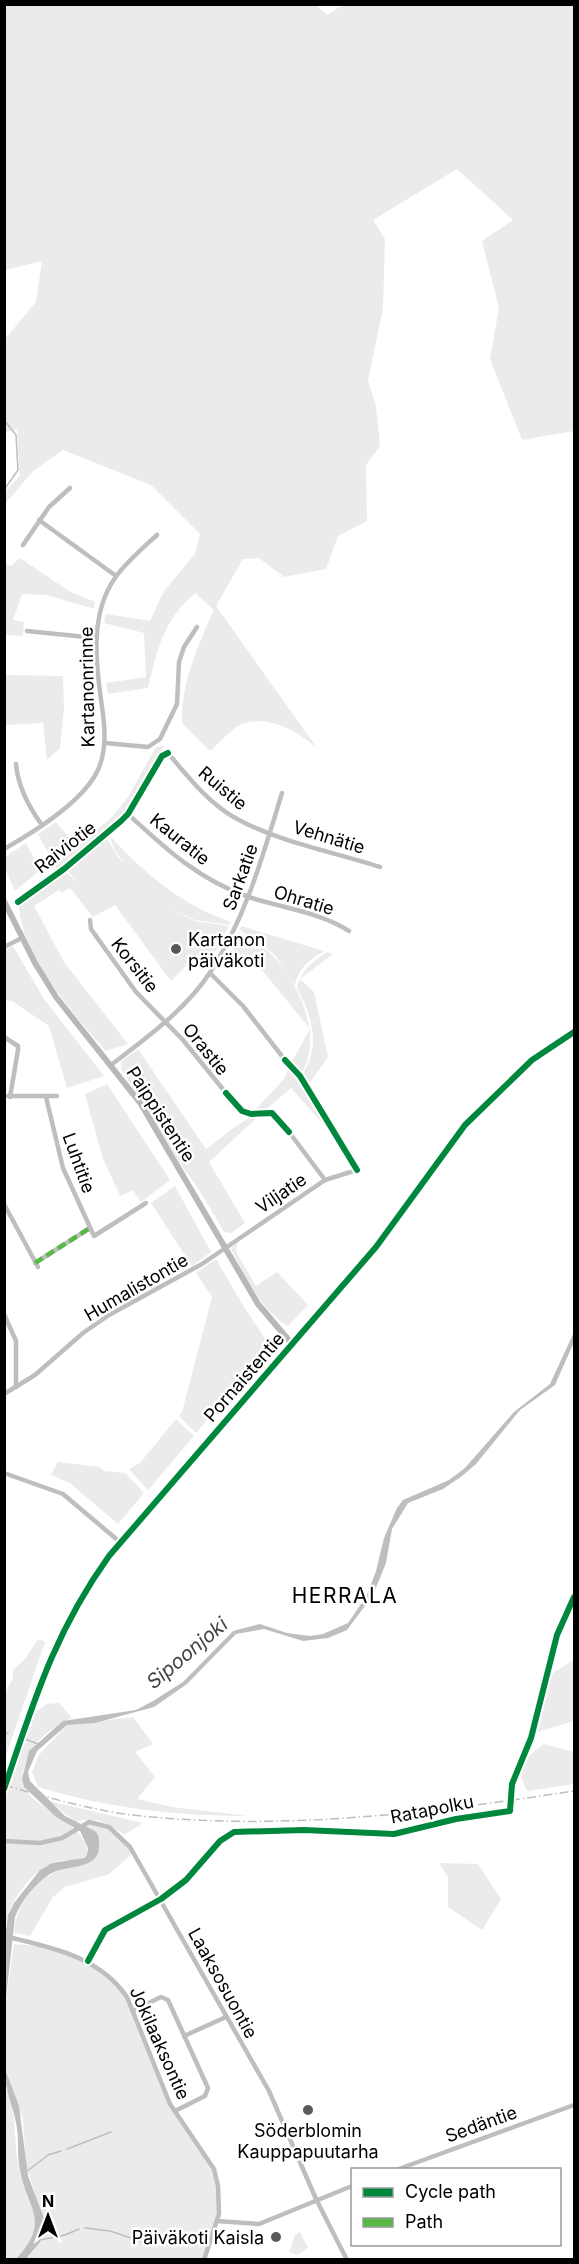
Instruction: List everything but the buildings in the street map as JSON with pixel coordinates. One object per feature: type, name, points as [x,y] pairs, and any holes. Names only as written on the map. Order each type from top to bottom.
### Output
[{"type":"street","points":[[23,545],[49,507],[70,488]]},
{"type":"street","points":[[39,520],[116,576]]},
{"type":"street","name":"Kartanonrinne","points":[[4,849],[70,804],[98,771],[105,743],[96,638],[100,615],[116,576],[157,535]]},
{"type":"street","points":[[105,743],[148,747],[160,739],[177,704],[179,662],[184,646],[197,627]]},
{"type":"street","points":[[27,631],[96,638]]},
{"type":"street","name":"Ruistie","points":[[168,753],[194,784],[237,819],[269,834]]},
{"type":"street","points":[[16,764],[22,792],[42,825]]},
{"type":"street","name":"Sarkatie","points":[[111,1065],[165,1022],[210,973],[249,897],[282,793]]},
{"type":"street","name":"Kauratie","points":[[128,814],[174,856],[216,884],[249,897]]},
{"type":"street","name":"Vehnätie","points":[[269,834],[380,867]]},
{"type":"street","name":"Ohratie","points":[[249,897],[335,922],[349,931]]},
{"type":"street","name":"Paippistentie","points":[[4,901],[56,997],[111,1065],[155,1125],[258,1304],[292,1344]]},
{"type":"street","name":"Korsitie","points":[[90,920],[91,929],[115,965],[136,992],[165,1022]]},
{"type":"street","points":[[4,946],[22,938]]},
{"type":"street","points":[[210,973],[243,1006],[285,1060]]},
{"type":"street","name":"Orastie","points":[[165,1022],[226,1093]]},
{"type":"street","name":"Pornaistentie","points":[[4,1789],[54,1646],[84,1592],[121,1543],[376,1247],[465,1125],[525,1066],[550,1046],[574,1032]]},
{"type":"street","points":[[4,1037],[18,1046],[7,1096],[46,1098],[57,1096]]},
{"type":"street","name":"Luhtitie","points":[[46,1098],[63,1168],[94,1236],[146,1203]]},
{"type":"street","points":[[290,1132],[325,1180]]},
{"type":"street","name":"Viljatie","points":[[224,1247],[325,1180],[357,1170]]},
{"type":"street","points":[[4,1204],[36,1265],[90,1228]]},
{"type":"street","name":"Humalistontie","points":[[4,1394],[35,1375],[88,1329],[129,1302],[202,1264],[224,1247]]},
{"type":"street","points":[[4,1314],[16,1341],[16,1388]]},
{"type":"street","points":[[4,1473],[63,1494],[91,1515],[121,1543]]},
{"type":"street","name":"Ratapolku","points":[[161,1899],[186,1880],[220,1841],[234,1832],[304,1830],[394,1834],[510,1811],[512,1784],[531,1738],[557,1635],[574,1597]]},
{"type":"street","name":"Laaksosuontie","points":[[4,1841],[40,1843],[62,1838],[84,1824],[102,1824],[121,1837],[134,1852],[282,2117],[316,2199],[347,2259]]},
{"type":"street","points":[[88,1961],[105,1930],[161,1899]]},
{"type":"street","name":"Jokilaaksontie","points":[[4,1936],[88,1961],[118,1983],[134,2010],[164,2091],[214,2169],[220,2201],[218,2221],[204,2259]]},
{"type":"street","points":[[134,2010],[165,1998],[171,2004],[208,2091],[205,2096],[175,2111]]},
{"type":"street","points":[[184,2036],[226,2017]]},
{"type":"street","name":"Sedäntie","points":[[399,2168],[574,2105]]},
{"type":"street","points":[[218,2221],[259,2224],[351,2186]]},
{"type":"shaded area","points":[[344,4],[574,5],[574,431],[522,440],[490,359],[499,308],[482,241],[513,220],[457,169],[373,220],[385,239],[383,308],[368,381],[376,406],[380,446],[366,465],[367,521],[338,536],[326,569],[284,577],[259,558],[243,559],[216,606],[317,748],[289,729],[256,721],[235,728],[210,751],[182,723],[187,680],[214,610],[195,593],[176,613],[163,636],[148,688],[108,694],[106,683],[146,677],[144,633],[104,623],[106,614],[150,621],[164,591],[195,554],[200,534],[151,485],[63,450],[32,472],[5,504],[5,491],[20,476],[17,430],[5,432],[5,339],[36,302],[42,261],[5,270],[5,5],[316,5],[327,15]]},
{"type":"shaded area","points":[[20,558],[69,591],[95,602],[94,609],[47,595],[22,594],[13,620],[24,622],[23,636],[5,635],[5,563],[11,566]]},
{"type":"shaded area","points":[[5,675],[63,676],[64,709],[60,748],[47,760],[43,723],[5,725]]},
{"type":"shaded area","points":[[164,746],[127,812],[57,869],[38,834],[56,822],[76,847],[112,817],[128,797],[156,747]]},
{"type":"shaded area","points":[[109,835],[136,863],[179,897],[231,922],[229,925],[195,920],[161,904],[195,921],[229,926],[207,967],[202,963],[204,960],[198,954],[171,981],[115,905],[93,917],[70,888],[62,893],[59,890],[34,906],[64,962],[128,1044],[106,1051],[64,1001],[38,962],[21,923],[19,904],[64,870],[78,883],[66,869],[106,837],[118,857],[125,863],[115,851]]},
{"type":"shaded area","points":[[26,843],[40,870],[15,891],[5,869],[5,857]]},
{"type":"shaded area","points":[[241,926],[324,951],[302,969],[295,985],[274,954],[240,930]]},
{"type":"shaded area","points":[[239,932],[263,947],[286,972],[304,1006],[309,1028],[262,970],[231,948]]},
{"type":"shaded area","points":[[13,946],[44,999],[104,1076],[67,1088],[49,1026],[12,1001],[5,1000],[5,950]]},
{"type":"shaded area","points":[[327,952],[333,954],[300,979],[304,971],[316,960]]},
{"type":"shaded area","points":[[300,979],[314,992],[328,1057],[309,1084],[361,1167],[358,1169],[301,1076],[311,1054],[313,1043],[307,1009],[297,988]]},
{"type":"shaded area","points":[[309,1031],[307,1060],[300,1075],[290,1065]]},
{"type":"shaded area","points":[[138,1049],[206,1149],[241,1123],[262,1113],[209,1162],[245,1223],[231,1233],[224,1232],[121,1069],[122,1061]]},
{"type":"shaded area","points":[[289,1067],[299,1077],[354,1166],[331,1133],[291,1088],[264,1111],[253,1112],[284,1079]]},
{"type":"shaded area","points":[[107,1084],[170,1180],[141,1202],[133,1190],[120,1196],[102,1156],[85,1094]]},
{"type":"shaded area","points":[[175,1186],[211,1252],[192,1266],[151,1203]]},
{"type":"shaded area","points":[[237,1242],[236,1252],[256,1286],[277,1272],[308,1305],[288,1326],[269,1311],[248,1281],[231,1249]]},
{"type":"shaded area","points":[[216,1259],[270,1346],[196,1433],[179,1416],[182,1412],[212,1297],[196,1273]]},
{"type":"shaded area","points":[[574,1332],[574,1342],[555,1385],[520,1410],[476,1464],[462,1476],[443,1489],[408,1503],[392,1529],[386,1563],[373,1595],[347,1630],[328,1638],[303,1641],[264,1629],[236,1634],[187,1684],[154,1707],[95,1723],[67,1725],[37,1751],[28,1772],[30,1781],[65,1816],[95,1831],[99,1838],[98,1853],[89,1863],[57,1871],[44,1878],[21,1905],[15,1917],[5,2007],[5,1938],[8,1915],[14,1903],[40,1870],[52,1863],[84,1858],[88,1848],[80,1831],[56,1817],[24,1787],[22,1779],[29,1751],[63,1721],[136,1710],[153,1701],[183,1682],[233,1631],[260,1624],[287,1633],[310,1636],[323,1634],[348,1623],[367,1595],[384,1538],[403,1500],[449,1480],[465,1468],[514,1412],[550,1384]]},
{"type":"shaded area","points":[[176,1419],[194,1436],[148,1490],[129,1469],[140,1463]]},
{"type":"shaded area","points":[[58,1462],[125,1473],[144,1493],[118,1524],[70,1483],[51,1475]]},
{"type":"shaded area","points":[[38,1639],[45,1642],[5,1758],[5,1693],[13,1678],[13,1670],[25,1659]]},
{"type":"shaded area","points":[[574,1660],[574,1721],[537,1732],[551,1674]]},
{"type":"shaded area","points":[[59,1703],[72,1718],[51,1730],[33,1747],[26,1761],[22,1779],[25,1789],[33,1798],[79,1834],[86,1844],[87,1855],[79,1859],[52,1863],[31,1878],[10,1909],[5,1935],[5,1789],[29,1717],[47,1704]]},
{"type":"shaded area","points":[[133,1717],[153,1744],[135,1752],[155,1777],[137,1799],[172,1807],[248,1816],[142,1809],[90,1800],[38,1787],[32,1772],[39,1755],[67,1725]]},
{"type":"shaded area","points":[[544,1744],[574,1752],[574,1784],[527,1791],[519,1773],[527,1757]]},
{"type":"shaded area","points":[[49,1801],[143,1823],[124,1835],[113,1827],[96,1820],[76,1822]]},
{"type":"shaded area","points":[[89,1822],[109,1827],[134,1852],[109,1874],[65,1887],[53,1897],[30,1936],[14,1933],[23,1903],[36,1886],[53,1873],[84,1863],[97,1856],[84,1827]]},
{"type":"shaded area","points":[[439,1863],[478,1864],[501,1899],[482,1930],[448,1907],[448,1877]]},
{"type":"shaded area","points":[[14,1944],[46,1947],[88,1961],[127,1997],[164,2091],[214,2169],[219,2214],[204,2259],[26,2259],[34,2251],[40,2208],[26,2166],[23,2120],[5,2069],[5,2007]]},
{"type":"shaded area","points":[[5,2069],[19,2106],[28,2176],[44,2218],[40,2242],[26,2259],[16,2259],[33,2235],[35,2224],[20,2170],[17,2128],[6,2084]]},
{"type":"shaded area","points":[[4,2084],[14,2119],[18,2164],[35,2217],[31,2239],[16,2259],[5,2259]]},
{"type":"shaded area","points":[[300,2232],[308,2248],[297,2255],[289,2252],[295,2235]]},
{"type":"waterway","points":[[4,420],[16,435],[18,470],[4,490]]},
{"type":"waterway","points":[[25,1739],[38,1744]]},
{"type":"waterway","points":[[67,2149],[111,2132]]},
{"type":"waterway","points":[[26,2172],[48,2155],[61,2151]]},
{"type":"waterway","points":[[85,2228],[110,2231],[152,2245]]},
{"type":"waterway","points":[[40,2240],[65,2235],[79,2229]]},
{"type":"railway","points":[[4,1785],[77,1805],[132,1815],[257,1821],[364,1817],[417,1812],[574,1791]]},
{"type":"marked path","points":[[35,1263],[90,1228]]},
{"type":"cycle path","name":"Raiviotie","points":[[18,902],[64,869],[121,821],[128,814],[162,756],[168,753]]},
{"type":"cycle path","points":[[4,1789],[47,1668],[74,1613],[109,1556],[376,1247],[465,1125],[532,1060],[574,1032]]},
{"type":"cycle path","points":[[285,1060],[300,1076],[357,1170]]},
{"type":"cycle path","points":[[226,1093],[242,1111],[251,1114],[272,1113],[289,1132]]},
{"type":"cycle path","points":[[88,1961],[105,1930],[161,1899],[186,1880],[220,1841],[234,1832],[304,1830],[394,1834],[456,1819],[510,1811],[512,1784],[531,1738],[557,1635],[574,1597]]},
{"type":"place","name":"Kartanon päiväkoti","points":[[176,949]]},
{"type":"place","name":"Söderblomin Kauppapuutarha","points":[[308,2110]]},
{"type":"place","name":"Päiväkoti Kaisla","points":[[276,2237]]},
{"type":"district","name":"HERRALA","points":[[345,1595]]},
{"type":"water label","name":"Sipoonjoki","points":[[187,1653]]}]
